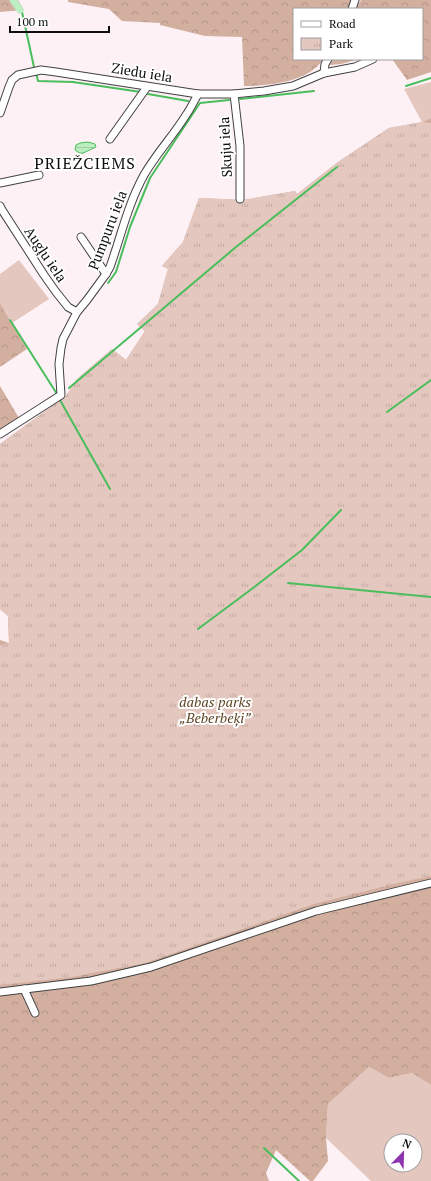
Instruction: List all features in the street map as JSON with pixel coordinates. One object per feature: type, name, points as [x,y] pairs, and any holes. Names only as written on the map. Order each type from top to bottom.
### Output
[{"type":"street","points":[[327,60],[325,64],[324,73],[355,66],[370,60]]},
{"type":"street","name":"Ziedu iela","points":[[0,113],[12,80],[18,75],[34,70],[198,94],[234,94],[264,91],[293,86],[324,73]]},
{"type":"street","points":[[110,139],[147,86]]},
{"type":"street","name":"Pumpuru iela","points":[[0,434],[61,395],[59,364],[60,348],[63,339],[76,312],[87,300],[110,267],[138,186],[153,160],[187,115],[198,94]]},
{"type":"street","name":"Skuju iela","points":[[234,94],[240,146],[240,199]]},
{"type":"street","points":[[0,183],[39,175]]},
{"type":"street","name":"Augļu iela","points":[[0,206],[44,275],[68,307],[76,312]]},
{"type":"street","points":[[81,237],[106,274]]},
{"type":"street","points":[[0,992],[91,982],[151,967],[316,911],[431,883]]},
{"type":"street","points":[[24,989],[35,1013]]},
{"type":"green space","points":[[0,0],[18,0],[24,10],[0,12]]},
{"type":"green space","points":[[68,0],[351,0],[349,8],[293,8],[293,60],[322,60],[317,67],[299,78],[288,81],[276,84],[244,86],[242,37],[205,36],[160,25],[160,23],[122,21],[109,9],[68,2]]},
{"type":"green space","points":[[361,0],[431,0],[431,72],[407,80],[393,60],[423,60],[423,8],[357,8]]},
{"type":"green space","points":[[332,60],[355,60],[341,64],[330,65]]},
{"type":"green space","points":[[431,82],[431,118],[422,122],[404,89]]},
{"type":"green space","name":"dabas parks „Beberbeķi”","points":[[431,118],[431,1085],[412,1073],[389,1078],[369,1067],[328,1104],[326,1138],[328,1161],[313,1181],[310,1181],[276,1150],[266,1173],[269,1181],[0,1181],[0,640],[9,643],[8,616],[0,609],[0,444],[66,396],[77,379],[112,349],[126,360],[145,331],[137,324],[158,304],[168,269],[162,266],[183,242],[199,198],[243,200],[295,191],[297,194],[338,162],[389,128],[422,122]]},
{"type":"green space","name":"dabas parks „Beberbeķi”","points":[[422,122],[431,123],[431,876],[314,904],[145,963],[72,977],[0,985],[0,645],[9,643],[8,616],[0,609],[0,444],[66,396],[77,379],[112,349],[126,360],[145,331],[137,324],[158,304],[168,269],[162,266],[183,242],[199,198],[243,200],[295,191],[297,194],[338,162],[389,128]]},
{"type":"green space","points":[[19,260],[49,299],[12,323],[0,303],[0,274]]},
{"type":"green space","points":[[0,303],[27,349],[0,367]]},
{"type":"green space","points":[[0,386],[19,418],[0,432]]},
{"type":"green space","points":[[369,1067],[389,1078],[412,1073],[431,1085],[431,1181],[371,1181],[326,1138],[328,1104]]},
{"type":"shaded area","points":[[88,142],[95,144],[96,147],[81,154],[75,150],[76,145]]},
{"type":"waterway","points":[[13,0],[20,10]]},
{"type":"waterway","points":[[20,10],[22,12],[34,67]]},
{"type":"waterway","points":[[36,73],[38,81],[73,82],[141,92]]},
{"type":"waterway","points":[[406,86],[431,78]]},
{"type":"waterway","points":[[240,99],[314,91]]},
{"type":"waterway","points":[[148,94],[188,101]]},
{"type":"waterway","points":[[108,283],[116,272],[130,227],[150,178],[200,103],[229,100]]},
{"type":"waterway","points":[[69,388],[236,247],[337,167]]},
{"type":"waterway","points":[[10,320],[57,394]]},
{"type":"waterway","points":[[387,412],[431,380]]},
{"type":"waterway","points":[[60,400],[110,489]]},
{"type":"waterway","points":[[198,629],[302,550],[341,510]]},
{"type":"waterway","points":[[288,583],[431,597]]},
{"type":"waterway","points":[[264,1148],[299,1181]]},
{"type":"district","name":"PRIEŽCIEMS","points":[[85,163]]}]
